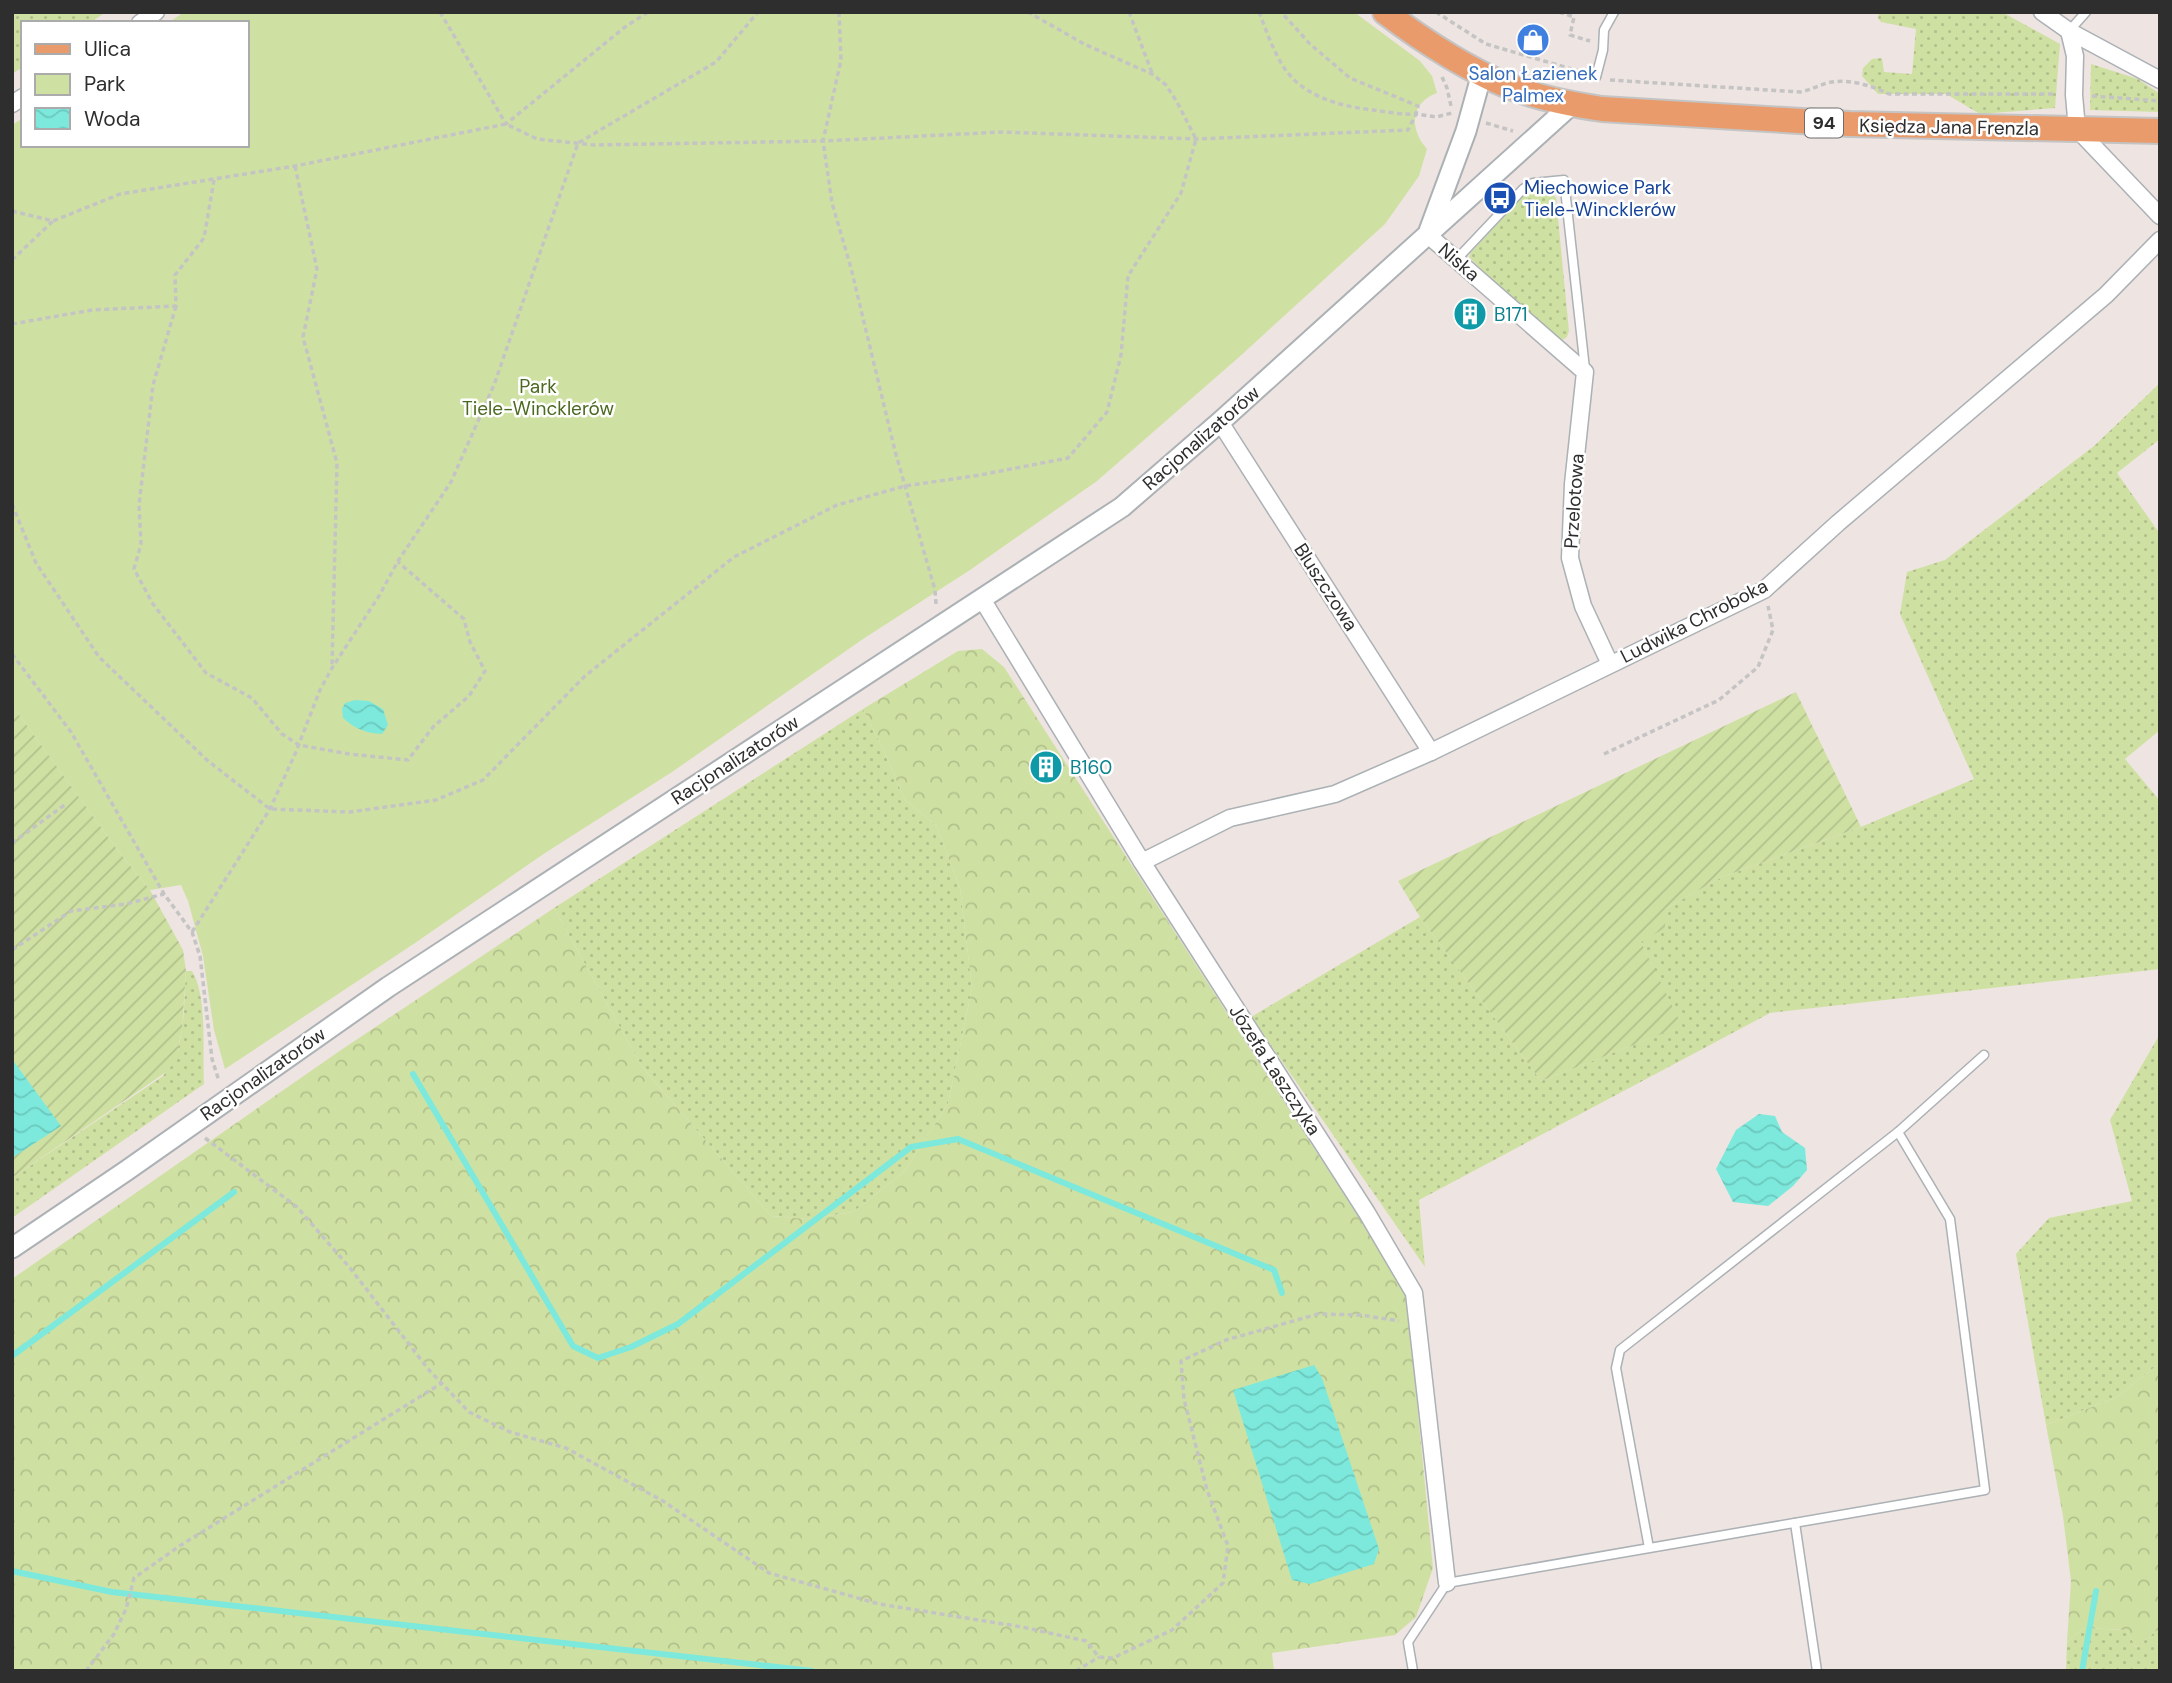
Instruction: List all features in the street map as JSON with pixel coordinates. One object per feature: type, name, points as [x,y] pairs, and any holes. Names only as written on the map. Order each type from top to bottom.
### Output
[{"type":"main road","name":"Księdza Jana Frenzla","points":[[1385,12],[1435,46],[1482,73],[1521,91],[1571,105],[1850,124],[2160,131]]},
{"type":"street","points":[[2042,12],[2069,31],[2160,79]]},
{"type":"street","points":[[2069,31],[2076,56],[2074,94],[2077,129],[2160,216]]},
{"type":"street","name":"Racjonalizatorów","points":[[1428,235],[1482,73]]},
{"type":"street","name":"Racjonalizatorów","points":[[12,1248],[388,987],[1122,507],[1571,105]]},
{"type":"street","name":"Niska","points":[[1428,235],[1585,372]]},
{"type":"street","name":"Ludwika Chroboka","points":[[1142,862],[1230,818],[1335,794],[1432,752],[1764,590],[1838,523],[2105,295],[2160,240]]},
{"type":"street","name":"Przelotowa","points":[[1585,372],[1573,484],[1570,558],[1583,606],[1610,664]]},
{"type":"street","name":"Bluszczowa","points":[[1220,422],[1432,752]]},
{"type":"street","name":"Józefa Łaszczyka","points":[[982,599],[1142,862],[1367,1213],[1414,1293],[1447,1583]]},
{"type":"lane","points":[[1596,77],[1603,50],[1604,30],[1614,12]]},
{"type":"lane","points":[[2069,31],[2086,12]]},
{"type":"lane","points":[[1456,260],[1523,189],[1533,183],[1564,180],[1585,372]]},
{"type":"lane","points":[[1649,1548],[1616,1368],[1620,1350],[1898,1132],[1984,1055]]},
{"type":"lane","points":[[1413,1671],[1408,1642],[1447,1583],[1985,1490],[1950,1219],[1898,1132]]},
{"type":"lane","points":[[1795,1523],[1817,1671]]},
{"type":"path","points":[[440,12],[506,124],[537,139],[594,145],[823,141],[1002,132],[1196,139],[1408,130],[1418,106],[1350,78],[1310,44],[1281,12]]},
{"type":"path","points":[[12,260],[53,221],[120,194],[295,166],[506,124],[625,27],[648,12]]},
{"type":"path","points":[[192,932],[270,809],[331,668],[451,482],[494,385],[578,143],[716,62],[758,12]]},
{"type":"path","points":[[839,12],[841,60],[823,141],[832,204],[851,268],[905,486],[935,590],[939,627]]},
{"type":"path","points":[[12,504],[36,563],[99,657],[208,761],[270,809],[350,812],[436,800],[483,780],[585,676],[734,556],[837,505],[905,486],[1068,458],[1107,412],[1121,355],[1128,276],[1181,193],[1196,139],[1166,85],[1152,74],[1084,44],[1027,12]]},
{"type":"path","points":[[1129,12],[1152,74]]},
{"type":"path","points":[[1259,12],[1278,60],[1300,85],[1326,100],[1352,107],[1436,117],[1451,113],[1521,133],[1531,142]]},
{"type":"path","points":[[1436,12],[1486,44],[1606,79],[1800,92],[1828,83],[1849,83],[1867,84],[1889,94],[2074,94],[2160,101]]},
{"type":"path","points":[[1559,12],[1574,17],[1570,35],[1603,44]]},
{"type":"path","points":[[295,166],[317,269],[303,337],[337,463],[331,668]]},
{"type":"path","points":[[214,180],[204,238],[175,275],[176,306],[153,385],[139,505],[141,544],[134,569],[153,604],[206,673],[251,698],[282,734],[299,745],[408,760],[433,727],[469,696],[485,671],[470,642],[464,619],[398,561]]},
{"type":"path","points":[[12,211],[53,221]]},
{"type":"path","points":[[12,324],[92,310],[176,306]]},
{"type":"path","points":[[1604,754],[1719,700],[1759,667],[1773,630],[1764,590]]},
{"type":"path","points":[[12,654],[71,732],[164,894],[192,932],[200,957],[212,1059],[226,1100]]},
{"type":"path","points":[[12,843],[66,804]]},
{"type":"path","points":[[12,950],[71,911],[126,904],[164,894]]},
{"type":"path","points":[[189,1126],[297,1207],[350,1268],[429,1370],[470,1412],[510,1432],[566,1448],[663,1501],[769,1573],[879,1604],[1022,1627],[1086,1641],[1099,1657]]},
{"type":"path","points":[[1076,1671],[1099,1657],[1113,1658],[1172,1630],[1223,1583],[1228,1546],[1207,1490],[1187,1412],[1181,1361],[1226,1340],[1318,1314],[1361,1315],[1418,1324]]},
{"type":"path","points":[[86,1671],[114,1634],[126,1609],[134,1578],[181,1545],[442,1383]]},
{"type":"green space","points":[[12,12],[106,12],[93,21],[21,21],[21,68],[12,74]]},
{"type":"green space","name":"Park Tiele-Wincklerów","points":[[184,12],[1354,12],[1420,61],[1432,76],[1437,93],[1422,103],[1415,117],[1417,133],[1427,149],[1419,176],[1385,224],[1238,358],[1097,481],[672,772],[545,853],[225,1069],[214,1030],[203,956],[181,885],[150,890],[119,852],[12,705],[12,125],[21,119],[21,147],[248,147],[248,21],[171,21]]},
{"type":"green space","points":[[1879,12],[2002,12],[2060,44],[2055,108],[1980,114],[1946,94],[1878,94],[1862,76],[1863,68],[1872,59],[1882,58],[1884,72],[1912,74],[1916,29],[1881,22],[1878,18]]},
{"type":"green space","points":[[2091,64],[2138,79],[2160,94],[2160,112],[2090,110]]},
{"type":"green space","points":[[1539,188],[1549,190],[1556,198],[1569,331],[1567,337],[1562,340],[1469,257],[1524,195]]},
{"type":"green space","points":[[2160,383],[2160,439],[2117,473],[2160,534],[2160,730],[2125,759],[2160,801],[2160,969],[1770,1013],[1419,1200],[1425,1267],[1251,1017],[1420,917],[1541,1081],[1681,1026],[1641,942],[1665,909],[1722,877],[1861,827],[1974,779],[1900,614],[1907,572],[1945,560],[2094,446]]},
{"type":"green space","points":[[982,649],[1004,667],[1399,1280],[1407,1299],[1433,1568],[1416,1617],[1395,1635],[1272,1653],[1274,1671],[12,1671],[12,1279],[341,1050],[554,908],[642,1067],[771,1216],[808,1219],[853,1212],[904,1172],[948,1104],[972,988],[960,888],[936,825],[905,800],[863,709],[958,651]]},
{"type":"green space","points":[[1796,692],[1861,827],[1722,877],[1665,909],[1665,928],[1641,942],[1682,1026],[1541,1081],[1420,917],[1398,881]]},
{"type":"green space","points":[[12,705],[119,852],[150,890],[183,950],[186,971],[182,1030],[176,1056],[169,1070],[12,1178]]},
{"type":"green space","points":[[863,709],[905,800],[936,825],[960,888],[972,988],[948,1104],[904,1172],[853,1212],[808,1219],[771,1216],[642,1067],[554,908]]},
{"type":"green space","points":[[186,971],[192,971],[200,995],[204,1084],[12,1218],[12,1178],[163,1076],[171,1065],[180,1040]]},
{"type":"green space","points":[[2160,1034],[2160,1363],[2117,1397],[2046,1425],[2016,1254],[2049,1218],[2132,1201],[2110,1120]]},
{"type":"green space","points":[[2160,1363],[2160,1628],[2136,1647],[2126,1630],[2084,1628],[2067,1642],[2071,1581],[2063,1516],[2046,1425],[2117,1397]]},
{"type":"green space","points":[[2084,1628],[2126,1630],[2136,1647],[2160,1628],[2160,1671],[2066,1671],[2067,1642]]},
{"type":"water","points":[[355,700],[369,701],[383,709],[388,725],[382,734],[361,730],[343,718],[342,709],[345,703]]},
{"type":"water","points":[[12,1059],[61,1126],[12,1158]]},
{"type":"water","points":[[1759,1114],[1775,1116],[1782,1132],[1805,1148],[1807,1170],[1793,1186],[1768,1206],[1733,1202],[1716,1169],[1736,1130]]},
{"type":"water","points":[[1314,1365],[1322,1378],[1379,1549],[1374,1564],[1310,1584],[1292,1580],[1233,1390]]},
{"type":"waterway","points":[[413,1074],[573,1346],[598,1358],[631,1347],[678,1324],[911,1147],[958,1139],[1274,1270],[1282,1293]]},
{"type":"waterway","points":[[12,1356],[234,1192]]},
{"type":"waterway","points":[[12,1571],[112,1592],[812,1671]]},
{"type":"waterway","points":[[2082,1671],[2096,1591]]},
{"type":"place","name":"Salon Łazienek Palmex","points":[[1533,40]]},
{"type":"place","name":"Miechowice Park Tiele-Wincklerów","points":[[1500,198]]},
{"type":"place","name":"B171","points":[[1470,314]]},
{"type":"place","name":"B160","points":[[1046,767]]}]
